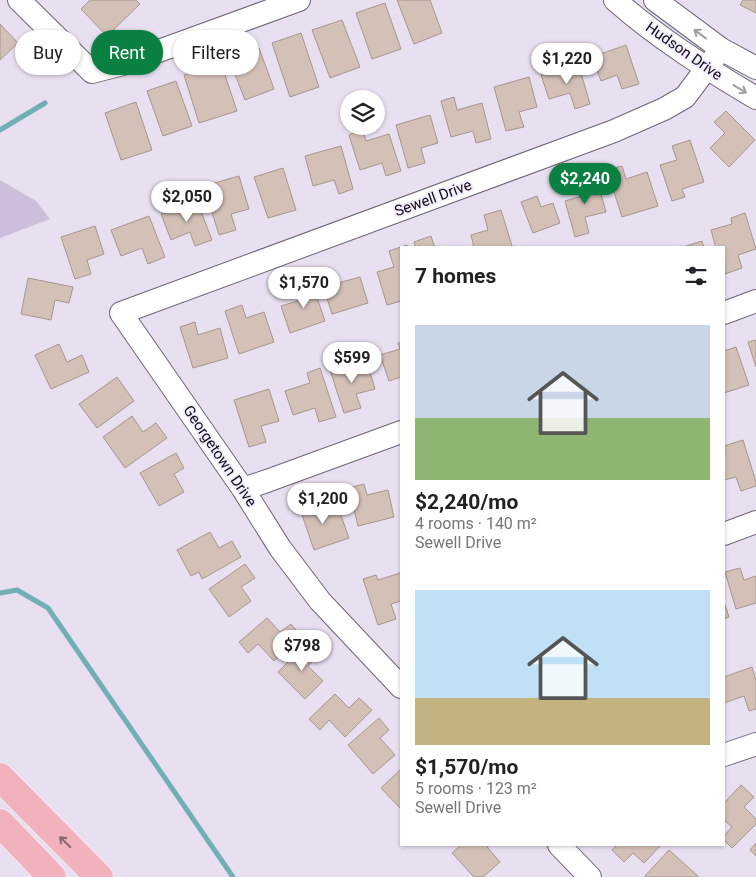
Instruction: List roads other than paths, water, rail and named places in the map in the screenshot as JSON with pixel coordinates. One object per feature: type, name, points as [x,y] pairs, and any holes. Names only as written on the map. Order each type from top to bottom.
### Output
[{"type":"main road","points":[[0,776],[100,877]]},
{"type":"main road","points":[[0,824],[52,877]]},
{"type":"street","points":[[20,0],[92,72],[122,64],[299,0]]},
{"type":"street","name":"Hudson Drive","points":[[615,0],[630,14],[707,69],[756,98]]},
{"type":"street","name":"Hudson Drive","points":[[654,0],[721,49],[756,68]]},
{"type":"street","name":"Sewell Drive","points":[[122,313],[614,131],[664,109],[685,97],[721,49]]},
{"type":"street","points":[[725,313],[756,301]]},
{"type":"street","name":"Georgetown Drive","points":[[122,313],[243,489],[280,548],[320,601],[396,673]]},
{"type":"street","points":[[243,489],[400,432]]},
{"type":"street","points":[[725,534],[756,522]]},
{"type":"street","points":[[725,755],[756,744]]},
{"type":"street","points":[[560,846],[590,877]]},
{"type":"waterway","points":[[0,130],[45,103]]},
{"type":"waterway","points":[[0,593],[17,590],[48,608],[233,877]]}]
